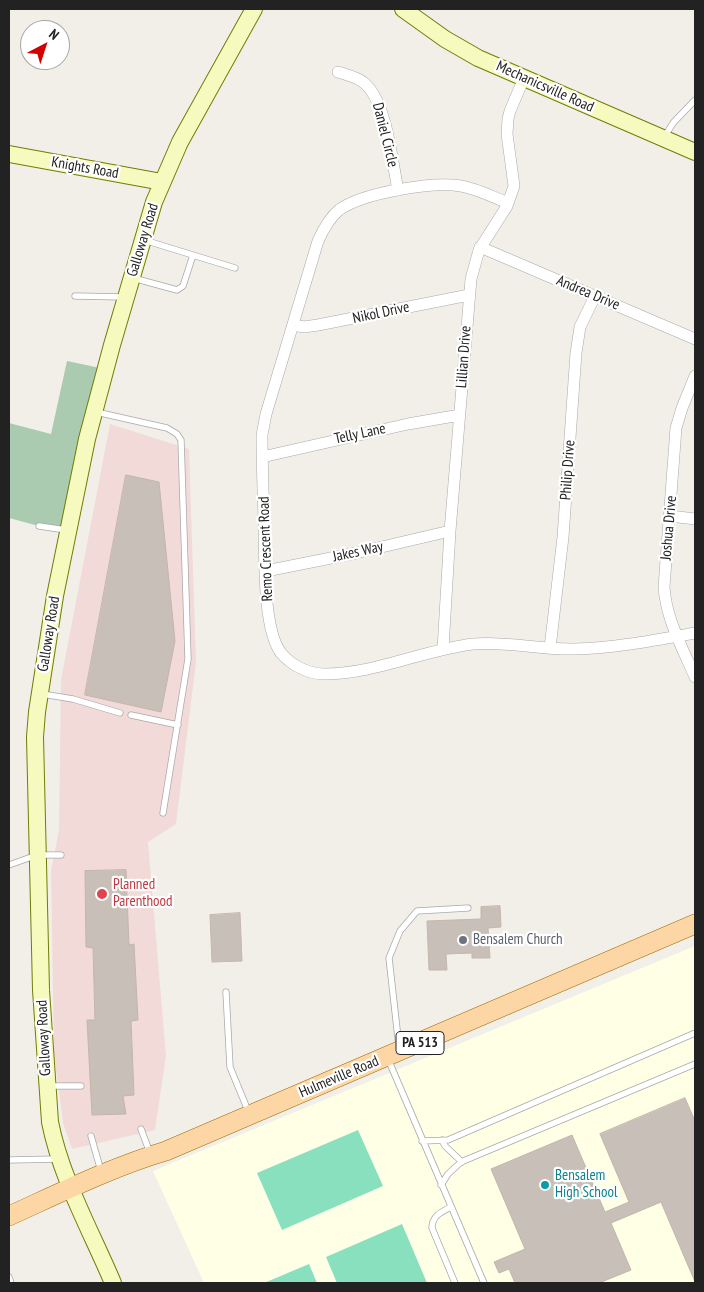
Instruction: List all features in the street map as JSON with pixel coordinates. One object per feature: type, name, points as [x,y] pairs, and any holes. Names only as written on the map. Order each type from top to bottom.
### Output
[{"type":"main road","name":"Galloway Road","points":[[113,1283],[71,1188],[52,1132],[41,990],[35,737],[55,596],[68,530],[94,412],[142,239],[162,182],[180,142],[254,9]]},
{"type":"main road","name":"Mechanicsville Road","points":[[404,9],[457,47],[695,152]]},
{"type":"main road","name":"Knights Road","points":[[9,154],[162,182]]},
{"type":"main road","name":"Hulmeville Road","points":[[9,1216],[102,1174],[166,1151],[393,1054],[479,1014],[695,924]]},
{"type":"street","name":"Daniel Circle","points":[[338,72],[355,77],[363,82],[376,98],[380,106],[398,190]]},
{"type":"street","name":"Lillian Drive","points":[[443,649],[450,531],[469,295],[474,263],[480,247],[508,203],[514,186],[507,134],[508,119],[524,78]]},
{"type":"street","name":"Remo Crescent Road","points":[[508,203],[460,186],[430,185],[398,190],[349,204],[331,218],[318,242],[266,414],[262,435],[266,571],[269,613],[275,642],[287,659],[317,674],[369,668],[443,649],[472,644],[495,643],[550,648],[596,647],[695,633]]},
{"type":"street","name":"Andrea Drive","points":[[480,247],[695,339]]},
{"type":"street","name":"Nikol Drive","points":[[293,325],[304,327],[318,325],[469,295]]},
{"type":"street","name":"Philip Drive","points":[[550,648],[563,537],[576,353],[580,327],[595,296]]},
{"type":"street","name":"Joshua Drive","points":[[695,376],[676,428],[665,578],[665,599],[695,678]]},
{"type":"street","name":"Telly Lane","points":[[262,457],[399,426],[460,415]]},
{"type":"street","points":[[670,516],[695,519]]},
{"type":"street","name":"Jakes Way","points":[[266,571],[356,553],[450,531]]},
{"type":"lane","points":[[664,138],[673,123],[695,100]]},
{"type":"lane","points":[[142,239],[234,268]]},
{"type":"lane","points":[[131,278],[177,290],[180,289],[183,286],[193,255]]},
{"type":"lane","points":[[75,296],[126,297]]},
{"type":"lane","points":[[94,412],[167,428],[177,434],[181,440],[188,659],[163,813]]},
{"type":"lane","points":[[39,526],[68,530]]},
{"type":"lane","points":[[40,693],[73,699],[120,712]]},
{"type":"lane","points":[[131,715],[178,725]]},
{"type":"lane","points":[[9,865],[37,855],[61,855]]},
{"type":"lane","points":[[468,908],[417,911],[400,931],[389,958],[393,1054],[422,1140],[484,1283]]},
{"type":"lane","points":[[226,992],[230,1067],[250,1115]]},
{"type":"lane","points":[[422,1140],[448,1140],[695,1033]]},
{"type":"lane","points":[[441,1186],[448,1174],[462,1162],[695,1064]]},
{"type":"lane","points":[[47,1086],[81,1086]]},
{"type":"lane","points":[[141,1130],[151,1155]]},
{"type":"lane","points":[[91,1136],[102,1174]]},
{"type":"lane","points":[[442,1140],[445,1146],[462,1162]]},
{"type":"lane","points":[[9,1160],[60,1159]]},
{"type":"lane","points":[[451,1207],[436,1216],[432,1222],[432,1228],[455,1283]]},
{"type":"lane","points":[[9,1277],[11,1283]]},
{"type":"shaded area","points":[[67,361],[105,369],[68,530],[39,526],[9,518],[9,423],[51,434]]},
{"type":"shaded area","points":[[110,424],[189,449],[196,662],[176,824],[148,842],[166,1056],[155,1130],[72,1149],[63,1123],[54,1053],[51,871],[59,830],[61,680]]},
{"type":"shaded area","points":[[695,946],[695,1283],[204,1283],[153,1171]]},
{"type":"green space","points":[[358,1130],[383,1186],[282,1230],[257,1173]]},
{"type":"green space","points":[[402,1224],[427,1283],[337,1283],[326,1257]]},
{"type":"green space","points":[[309,1264],[317,1283],[264,1283]]},
{"type":"building","points":[[126,475],[159,482],[175,641],[161,712],[85,695]]},
{"type":"building","points":[[126,870],[129,945],[134,944],[138,1020],[131,1021],[134,1095],[123,1096],[126,1114],[92,1115],[87,1020],[95,1020],[93,948],[86,947],[85,871]]},
{"type":"building","points":[[500,906],[501,927],[488,928],[490,958],[472,958],[472,953],[446,954],[447,970],[429,970],[427,921],[481,919],[481,907]]},
{"type":"building","points":[[240,913],[242,961],[212,962],[210,915]]},
{"type":"building","name":"Bensalem High School","points":[[685,1098],[695,1121],[695,1282],[661,1202],[611,1223],[631,1270],[599,1283],[515,1283],[509,1269],[499,1273],[494,1262],[525,1249],[491,1169],[572,1135],[605,1212],[629,1202],[600,1134]]},
{"type":"place","name":"Planned Parenthood","points":[[102,894]]},
{"type":"place","name":"Bensalem Church","points":[[463,940]]},
{"type":"place","name":"Bensalem High School","points":[[545,1185]]}]
